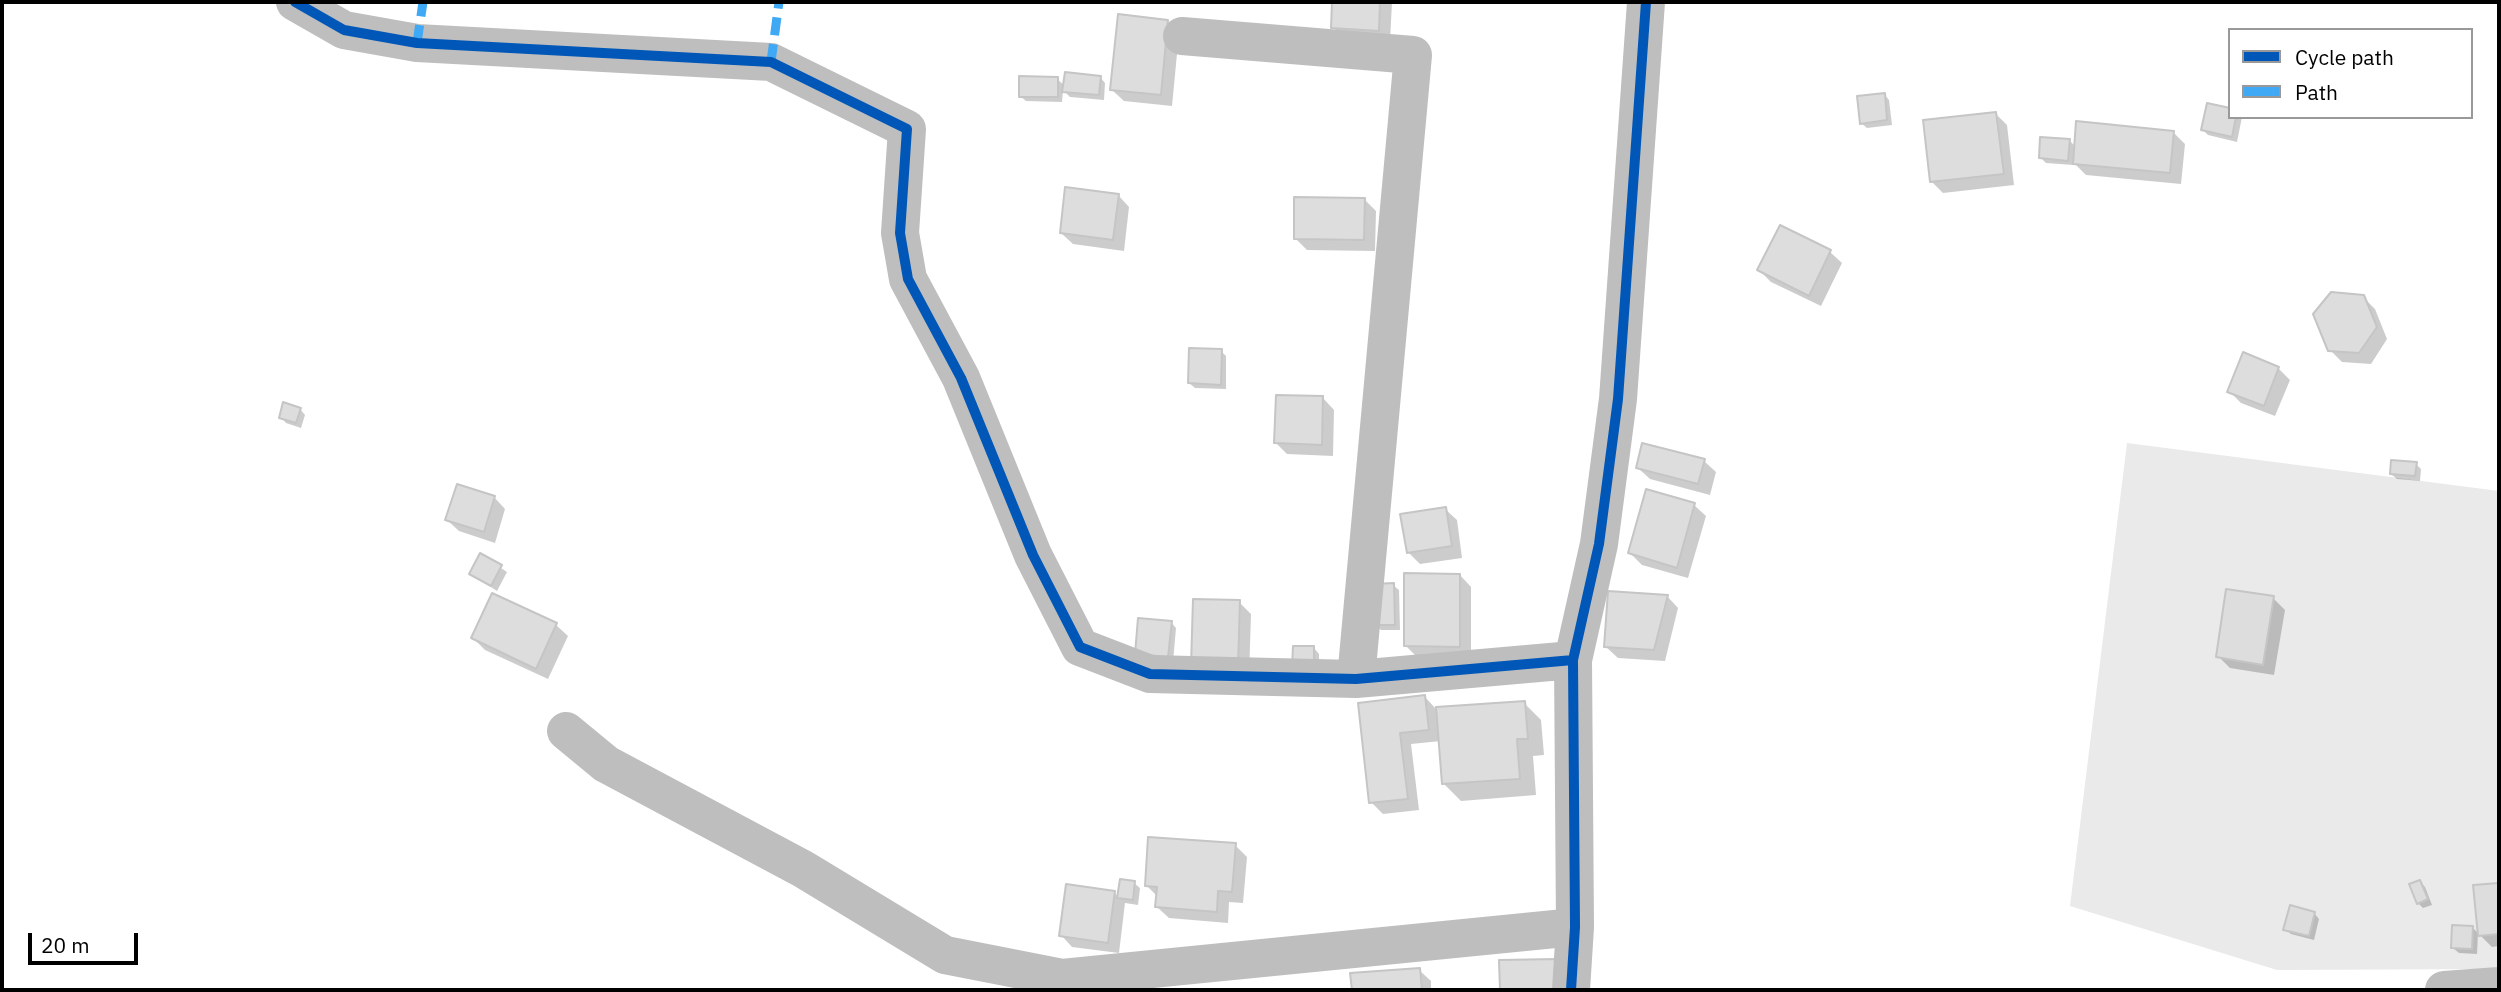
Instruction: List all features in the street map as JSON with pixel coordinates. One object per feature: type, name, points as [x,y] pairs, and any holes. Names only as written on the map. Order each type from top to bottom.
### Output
[{"type":"street","points":[[295,2],[344,30],[417,43],[771,62],[907,129],[900,233],[908,279],[961,378],[1033,555],[1080,647],[1150,674],[1356,679],[1573,660]]},
{"type":"street","points":[[1571,990],[1574,927],[1573,660],[1599,544],[1618,399],[1646,2]]},
{"type":"street","points":[[1182,36],[1413,55],[1356,679]]},
{"type":"street","points":[[566,731],[606,764],[803,869],[945,955],[1062,978],[1574,927]]},
{"type":"street","points":[[2444,990],[2499,986]]},
{"type":"shaded area","points":[[2127,443],[2499,491],[2499,969],[2277,970],[2070,906]]},
{"type":"building","points":[[1332,2],[1380,2],[1379,31],[1331,28]]},
{"type":"building","points":[[1118,14],[1168,20],[1161,95],[1110,90]]},
{"type":"building","points":[[1065,72],[1101,76],[1099,95],[1062,92]]},
{"type":"building","points":[[1019,76],[1058,77],[1058,97],[1019,97]]},
{"type":"building","points":[[1885,93],[1887,120],[1860,124],[1857,96]]},
{"type":"building","points":[[2207,103],[2228,108],[2228,119],[2236,119],[2232,137],[2201,130]]},
{"type":"building","points":[[1996,112],[2004,174],[1930,182],[1923,120]]},
{"type":"building","points":[[2076,121],[2174,131],[2170,173],[2073,164]]},
{"type":"building","points":[[2040,137],[2070,139],[2068,161],[2039,158]]},
{"type":"building","points":[[1065,187],[1119,194],[1113,240],[1060,233]]},
{"type":"building","points":[[1294,197],[1365,198],[1364,240],[1294,239]]},
{"type":"building","points":[[1780,225],[1831,250],[1809,296],[1757,270]]},
{"type":"building","points":[[2331,292],[2364,295],[2377,327],[2359,353],[2328,351],[2313,314]]},
{"type":"building","points":[[1189,348],[1222,349],[1221,385],[1188,383]]},
{"type":"building","points":[[2243,352],[2279,367],[2264,406],[2227,392]]},
{"type":"building","points":[[1276,395],[1323,396],[1322,445],[1274,443]]},
{"type":"building","points":[[283,402],[301,408],[296,423],[279,418]]},
{"type":"building","points":[[1642,443],[1705,459],[1698,484],[1636,468]]},
{"type":"building","points":[[2391,460],[2417,462],[2415,476],[2390,474]]},
{"type":"building","points":[[457,484],[495,496],[484,532],[445,520]]},
{"type":"building","points":[[1646,489],[1695,503],[1677,568],[1628,553]]},
{"type":"building","points":[[1446,507],[1452,546],[1407,553],[1400,514]]},
{"type":"building","points":[[480,553],[502,565],[491,586],[469,574]]},
{"type":"building","points":[[1404,573],[1460,574],[1460,647],[1404,646]]},
{"type":"building","points":[[1394,583],[1395,625],[1374,625],[1373,584]]},
{"type":"building","points":[[2226,589],[2274,596],[2263,665],[2216,657]]},
{"type":"building","points":[[1608,591],[1668,595],[1654,650],[1604,647]]},
{"type":"building","points":[[492,593],[557,623],[536,669],[471,638]]},
{"type":"building","points":[[1193,599],[1240,600],[1238,667],[1191,666]]},
{"type":"building","points":[[1138,618],[1172,621],[1168,657],[1135,654]]},
{"type":"building","points":[[1293,646],[1314,646],[1314,669],[1292,668]]},
{"type":"building","points":[[1425,695],[1429,730],[1400,733],[1408,799],[1369,803],[1358,703]]},
{"type":"building","points":[[1525,701],[1528,739],[1517,739],[1520,779],[1442,784],[1436,707]]},
{"type":"building","points":[[1148,837],[1236,843],[1232,892],[1218,891],[1217,912],[1155,907],[1157,887],[1145,886]]},
{"type":"building","points":[[1120,879],[1135,881],[1133,900],[1117,898]]},
{"type":"building","points":[[2420,880],[2428,899],[2417,904],[2409,884]]},
{"type":"building","points":[[2499,883],[2499,934],[2478,936],[2473,885]]},
{"type":"building","points":[[1066,884],[1115,891],[1108,943],[1059,936]]},
{"type":"building","points":[[2290,905],[2315,912],[2309,936],[2283,930]]},
{"type":"building","points":[[2452,925],[2473,926],[2472,949],[2451,948]]},
{"type":"building","points":[[1559,959],[1559,990],[1500,990],[1499,960]]},
{"type":"building","points":[[1420,968],[1422,990],[1352,990],[1350,973]]},
{"type":"marked path","points":[[417,43],[423,2]]},
{"type":"marked path","points":[[771,62],[779,2]]},
{"type":"cycle path","points":[[295,2],[344,30],[417,43],[771,62],[907,129],[900,233],[908,279],[961,378],[1033,555],[1080,647],[1150,674],[1356,679],[1573,660]]},
{"type":"cycle path","points":[[1571,990],[1575,927],[1573,660],[1599,544],[1618,399],[1646,2]]}]
